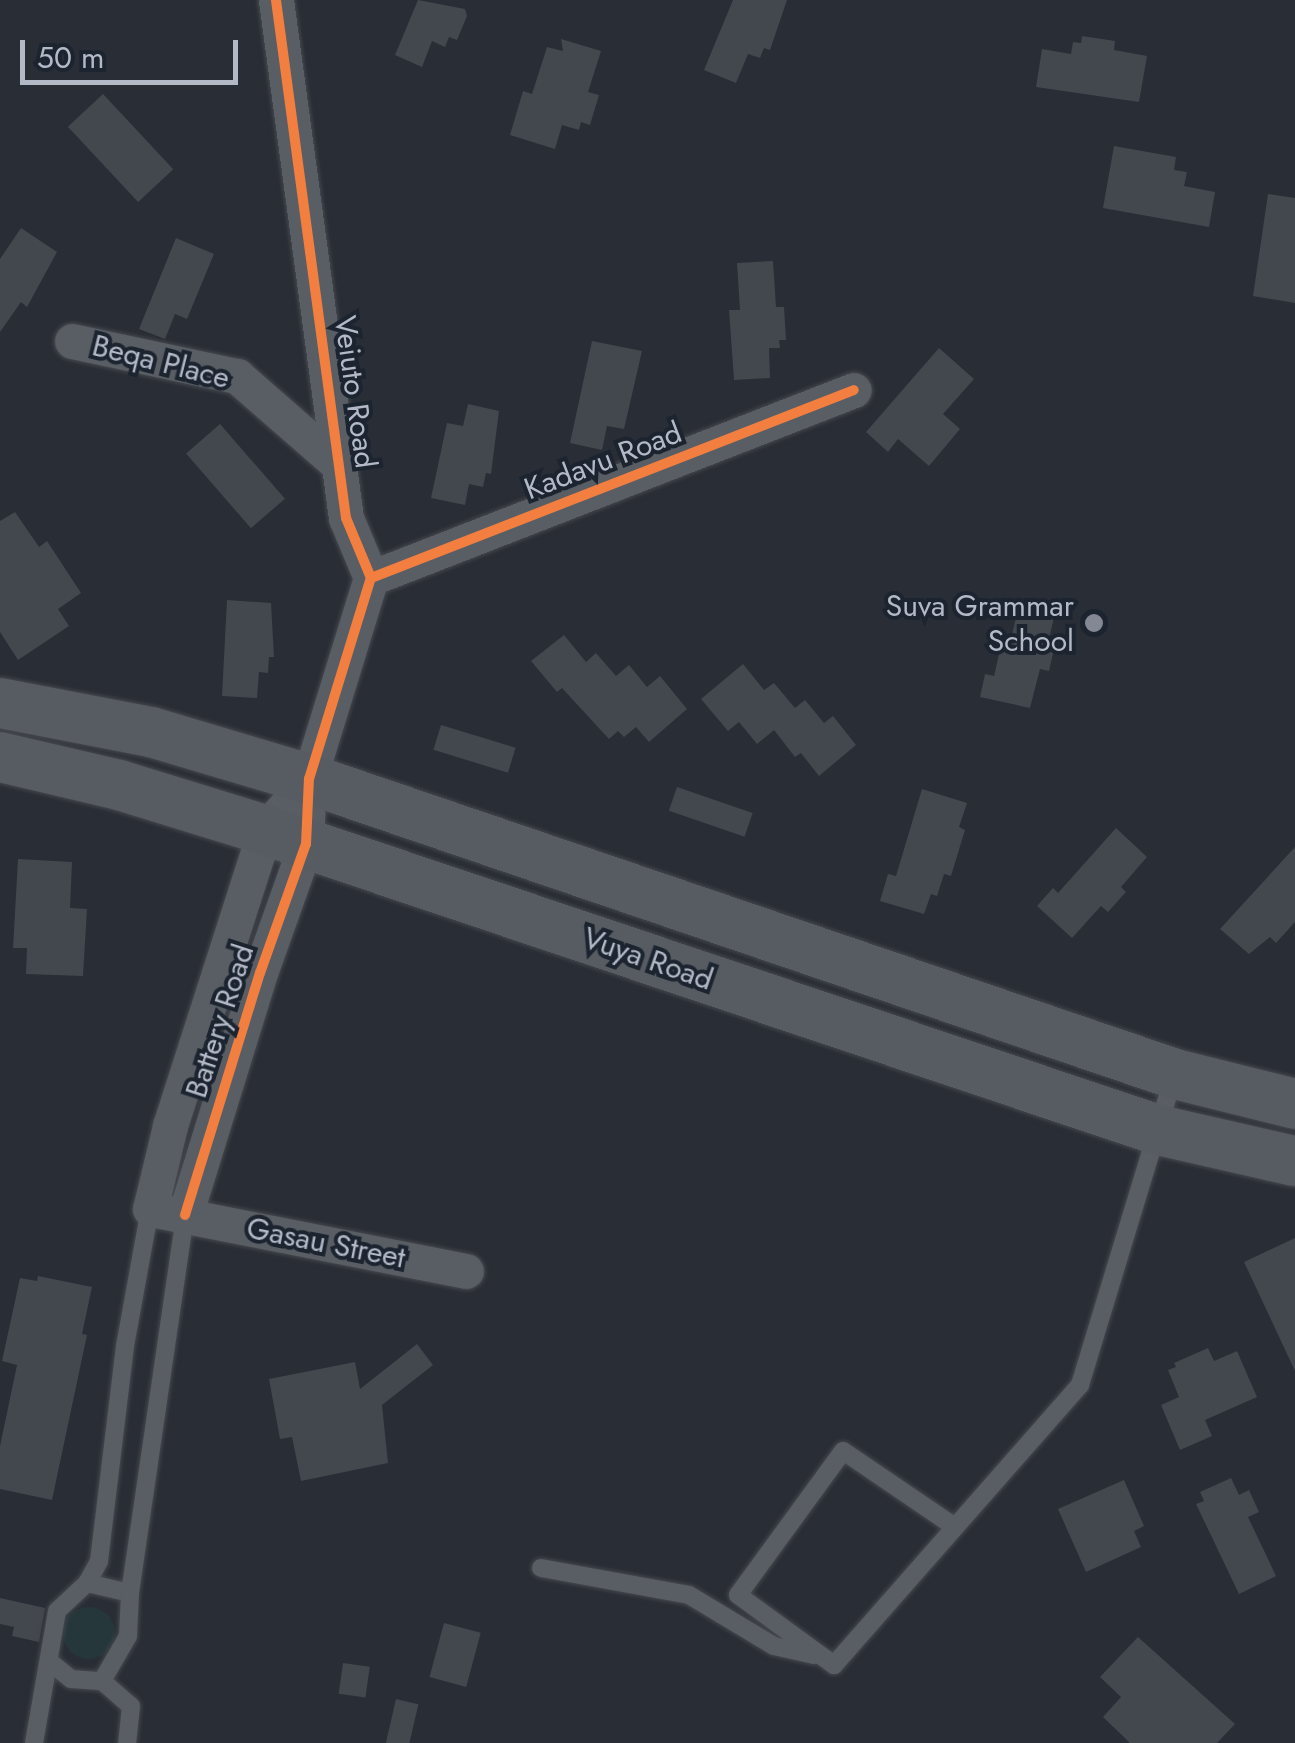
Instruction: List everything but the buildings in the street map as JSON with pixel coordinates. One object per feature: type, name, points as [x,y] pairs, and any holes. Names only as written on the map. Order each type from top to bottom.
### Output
[{"type":"main road","name":"Vuya Road","points":[[0,702],[151,732],[310,779],[1175,1074],[1295,1104]]},
{"type":"main road","name":"Vuya Road","points":[[0,756],[119,785],[286,837],[1158,1130],[1295,1161]]},
{"type":"street","name":"Veiuto Road","points":[[276,0],[346,518],[371,578]]},
{"type":"street","name":"Beqa Place","points":[[72,340],[237,376],[340,466]]},
{"type":"street","name":"Kadavu Road","points":[[371,578],[854,390]]},
{"type":"street","points":[[310,779],[371,578]]},
{"type":"street","name":"Battery Road","points":[[168,1212],[260,973],[286,837],[310,779]]},
{"type":"street","name":"Gasau Street","points":[[168,1212],[466,1272]]},
{"type":"lane","points":[[955,1527],[843,1451],[738,1594],[834,1665],[1080,1386],[1175,1074]]},
{"type":"lane","name":"Battery Road","points":[[34,1743],[57,1611],[86,1582],[99,1561],[126,1346],[168,1212]]},
{"type":"lane","name":"Battery Road","points":[[102,1681],[128,1636],[168,1212]]},
{"type":"lane","points":[[541,1568],[688,1595],[774,1646],[824,1658]]},
{"type":"lane","points":[[86,1582],[130,1593]]},
{"type":"lane","points":[[50,1662],[70,1679],[102,1681],[131,1706],[126,1743]]},
{"type":"shaded area","points":[[89,1607],[108,1614],[115,1633],[108,1652],[89,1659],[70,1652],[63,1633],[70,1614]]},
{"type":"cycle path","points":[[185,1215],[260,973],[306,844],[309,779],[371,578],[346,518],[276,0]]},
{"type":"cycle path","points":[[371,578],[854,390]]},
{"type":"place","name":"Suva Grammar School","points":[[1094,623]]}]
